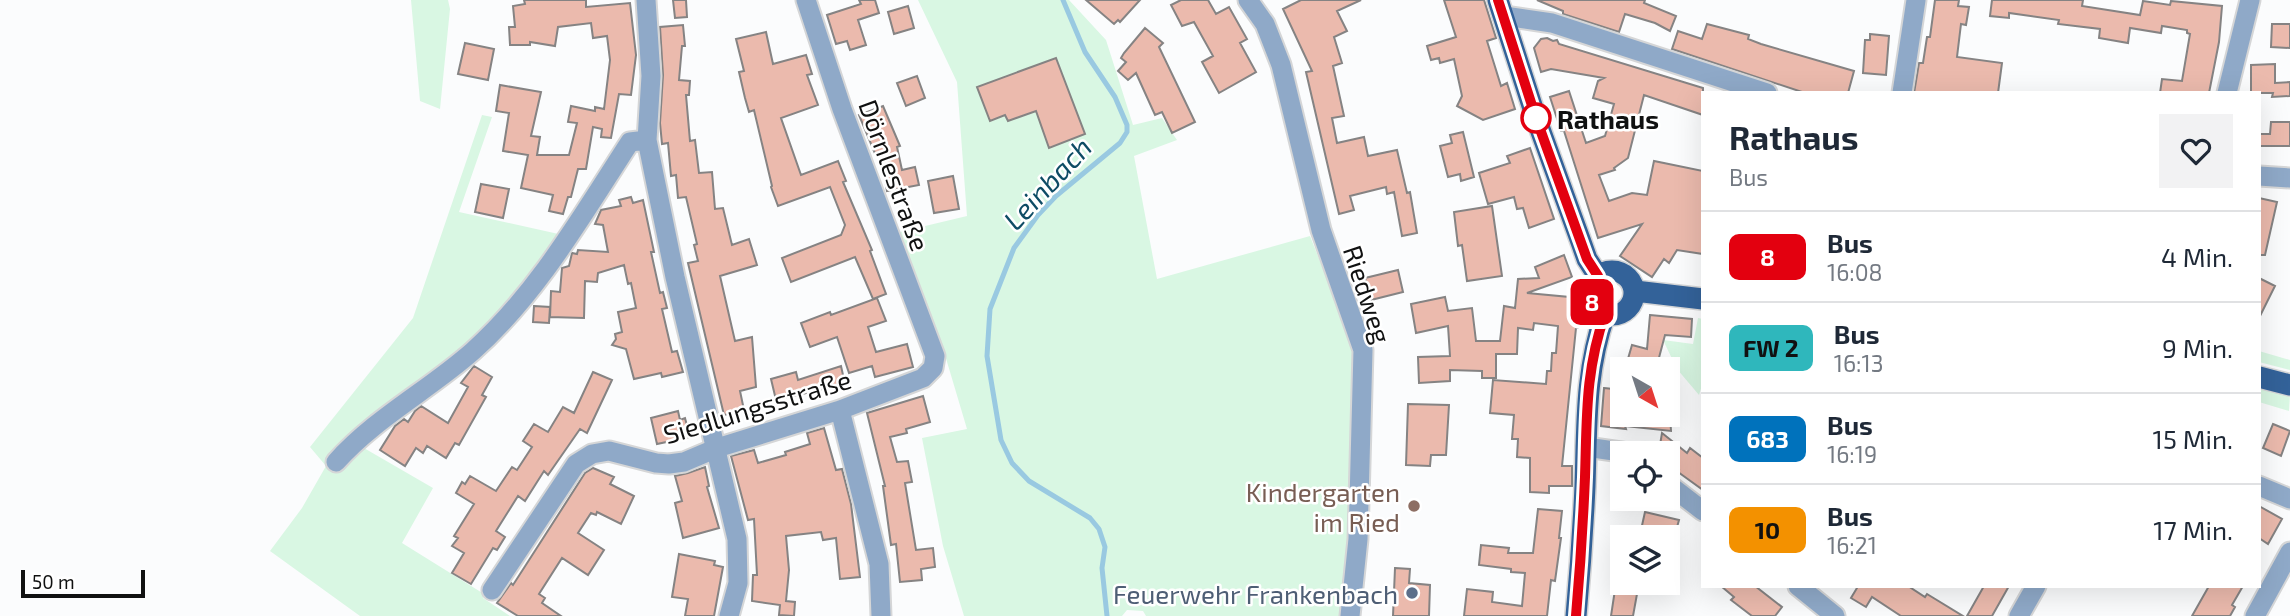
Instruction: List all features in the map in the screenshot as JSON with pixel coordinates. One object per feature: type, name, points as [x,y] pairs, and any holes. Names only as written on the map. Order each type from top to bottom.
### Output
[{"type":"main road","points":[[1501,8],[1532,106],[1584,251],[1598,276]]},
{"type":"main road","points":[[1610,270],[1624,273],[1633,282],[1635,291],[1634,299],[1619,315],[1605,314],[1594,306],[1590,298],[1591,286],[1598,276],[1610,270]]},
{"type":"main road","points":[[1635,291],[1701,299]]},
{"type":"main road","points":[[1576,616],[1583,546],[1588,380],[1605,314]]},
{"type":"main road","points":[[2261,378],[2290,385]]},
{"type":"street","points":[[646,0],[651,76],[647,139],[675,277],[737,539],[738,583],[729,616]]},
{"type":"street","name":"Dörnlestraße","points":[[806,0],[842,109],[935,356],[933,368]]},
{"type":"street","name":"Riedweg","points":[[1248,0],[1265,24],[1281,65],[1321,230],[1363,350],[1358,539],[1350,616]]},
{"type":"street","points":[[1902,91],[1916,0]]},
{"type":"street","points":[[2227,91],[2250,0]]},
{"type":"street","points":[[1501,8],[1761,91]]},
{"type":"street","points":[[336,462],[353,443],[444,375],[501,323],[546,266],[630,142],[647,139]]},
{"type":"street","points":[[2261,176],[2290,178]]},
{"type":"street","name":"Siedlungsstraße","points":[[492,590],[576,464],[592,454],[609,451],[669,464],[684,462],[839,410],[923,378],[933,368]]},
{"type":"street","points":[[839,410],[879,564],[881,616]]},
{"type":"street","points":[[1586,447],[1610,450]]},
{"type":"street","points":[[2261,486],[2290,499]]},
{"type":"street","points":[[1680,493],[1701,509]]},
{"type":"street","points":[[2255,616],[2290,552]]},
{"type":"street","points":[[1800,588],[1835,616]]},
{"type":"street","points":[[2019,616],[2035,588]]},
{"type":"green space","points":[[411,0],[448,0],[450,9],[440,109],[420,101]]},
{"type":"green space","points":[[918,0],[1069,0],[1106,40],[1133,125],[1162,118],[1177,140],[1134,156],[1157,279],[1310,236],[1355,349],[1346,616],[1146,616],[1143,611],[1127,610],[1122,616],[964,616],[943,546],[922,438],[967,429],[942,345],[900,232],[967,216],[957,82]]},
{"type":"green space","points":[[482,115],[492,117],[459,212],[563,235],[513,303],[452,364],[352,431],[357,444],[433,488],[402,543],[484,594],[483,598],[510,616],[360,616],[270,551],[302,508],[326,466],[310,447],[413,318]]},
{"type":"green space","points":[[1698,318],[1701,319],[1699,395],[1680,373],[1680,357],[1671,357],[1663,340],[1693,344]]},
{"type":"green space","points":[[2261,352],[2290,360],[2290,370],[2261,363]]},
{"type":"green space","points":[[2261,388],[2290,395],[2289,411],[2261,403]]},
{"type":"building","points":[[524,0],[586,0],[586,7],[630,3],[636,55],[631,95],[619,94],[611,138],[601,137],[602,129],[593,127],[586,169],[578,169],[571,197],[568,197],[563,214],[549,211],[553,195],[521,188],[528,155],[503,151],[509,113],[496,111],[500,85],[541,92],[531,136],[540,137],[537,155],[569,155],[577,123],[568,122],[571,106],[595,111],[595,107],[604,109],[610,60],[607,36],[593,38],[591,23],[558,27],[555,46],[530,42],[530,45],[510,45],[509,27],[515,27],[513,6],[525,4]]},
{"type":"building","points":[[673,0],[686,0],[687,17],[675,18]]},
{"type":"building","points":[[859,0],[875,0],[879,13],[858,20],[866,45],[850,50],[847,41],[836,44],[827,15],[861,4]]},
{"type":"building","points":[[1086,0],[1140,0],[1120,22],[1118,20],[1114,24]]},
{"type":"building","points":[[1181,0],[1208,0],[1216,14],[1229,7],[1247,39],[1240,43],[1256,72],[1219,93],[1202,62],[1213,56],[1194,22],[1182,26],[1171,5]]},
{"type":"building","points":[[1301,0],[1361,0],[1337,11],[1347,31],[1334,37],[1342,63],[1333,66],[1344,116],[1332,118],[1337,143],[1364,137],[1368,156],[1397,150],[1407,193],[1410,192],[1417,233],[1402,236],[1394,192],[1387,194],[1386,187],[1350,196],[1354,210],[1339,214],[1306,72],[1312,71],[1283,9]]},
{"type":"building","points":[[1444,0],[1484,0],[1496,38],[1487,41],[1501,86],[1507,83],[1515,109],[1483,120],[1457,106],[1462,96],[1454,59],[1440,63],[1439,58],[1431,60],[1427,46],[1456,37]]},
{"type":"building","points":[[1537,0],[1645,0],[1644,3],[1676,16],[1670,31],[1655,23],[1625,14],[1619,32],[1563,14],[1563,11]]},
{"type":"building","points":[[1935,0],[1959,0],[1958,6],[1969,7],[1966,25],[1961,24],[1957,57],[2002,63],[1998,91],[1914,91],[1919,63],[1923,63],[1927,37],[1930,37]]},
{"type":"building","points":[[1992,0],[2083,0],[2082,6],[2140,15],[2143,1],[2170,5],[2171,1],[2222,6],[2219,42],[2209,91],[2160,91],[2162,79],[2182,81],[2190,34],[2187,30],[2162,26],[2161,33],[2130,28],[2128,43],[2099,38],[2100,29],[2058,24],[2059,20],[2009,13],[2009,18],[1990,16]]},
{"type":"building","points":[[908,6],[914,28],[894,34],[888,12]]},
{"type":"building","points":[[1707,24],[1749,35],[1748,39],[1761,44],[1854,71],[1849,91],[1799,91],[1672,49],[1678,31],[1702,39]]},
{"type":"building","points":[[2272,24],[2290,24],[2290,48],[2271,47]]},
{"type":"building","points":[[683,25],[685,46],[682,46],[679,80],[690,81],[689,95],[686,95],[690,141],[695,140],[699,173],[712,172],[715,209],[723,208],[732,245],[749,239],[757,265],[720,276],[735,341],[752,337],[756,387],[740,391],[744,410],[724,415],[688,263],[698,261],[694,245],[697,244],[686,197],[678,198],[676,175],[671,176],[668,143],[662,144],[660,123],[663,75],[660,27]]},
{"type":"building","points":[[1145,28],[1163,43],[1159,47],[1195,122],[1172,133],[1162,112],[1155,115],[1136,73],[1128,80],[1118,71],[1126,62],[1121,58],[1124,53]]},
{"type":"building","points":[[766,32],[773,64],[806,55],[812,74],[807,75],[818,105],[781,118],[801,175],[838,161],[846,181],[843,182],[872,250],[870,251],[886,294],[873,299],[855,257],[791,282],[782,258],[841,235],[845,225],[830,187],[778,206],[771,187],[754,110],[749,112],[745,98],[739,72],[744,71],[736,39]]},
{"type":"building","points":[[1870,34],[1889,36],[1886,75],[1863,73],[1865,40],[1870,40]]},
{"type":"building","points":[[1541,39],[1557,40],[1559,44],[1703,88],[1701,114],[1644,95],[1628,158],[1614,168],[1615,170],[1599,175],[1609,201],[1632,193],[1647,195],[1654,161],[1701,171],[1701,254],[1677,250],[1669,263],[1664,259],[1652,277],[1620,256],[1642,224],[1598,238],[1564,131],[1561,131],[1550,97],[1569,91],[1586,143],[1605,136],[1614,104],[1593,98],[1598,81],[1604,78],[1551,69],[1541,72],[1534,48]]},
{"type":"building","points":[[465,43],[494,49],[488,80],[458,74]]},
{"type":"building","points":[[1056,58],[1085,134],[1049,148],[1036,111],[1008,121],[1005,115],[990,121],[977,87]]},
{"type":"building","points":[[2275,64],[2275,83],[2290,82],[2290,96],[2272,97],[2273,93],[2251,91],[2251,65]]},
{"type":"building","points":[[917,76],[925,98],[906,106],[897,83]]},
{"type":"building","points":[[883,106],[900,146],[897,147],[902,170],[915,167],[919,185],[887,191],[880,154],[876,156],[859,115]]},
{"type":"building","points":[[2271,122],[2290,122],[2290,146],[2261,146],[2261,134],[2270,134]]},
{"type":"building","points":[[1463,132],[1474,177],[1461,181],[1460,174],[1448,177],[1440,146],[1452,143],[1450,135]]},
{"type":"building","points":[[1530,148],[1554,219],[1529,228],[1523,208],[1517,209],[1514,197],[1488,204],[1479,173],[1510,163],[1507,156]]},
{"type":"building","points":[[953,176],[959,209],[934,213],[928,181]]},
{"type":"building","points":[[481,184],[509,189],[503,218],[475,212]]},
{"type":"building","points":[[631,197],[633,203],[643,200],[660,293],[663,292],[667,308],[662,309],[672,352],[677,351],[683,372],[662,377],[661,373],[634,379],[626,349],[612,345],[616,339],[615,334],[622,332],[618,312],[636,308],[624,265],[598,273],[597,282],[585,281],[584,318],[550,317],[551,291],[560,292],[562,268],[569,266],[572,253],[577,254],[578,250],[608,252],[603,225],[595,224],[601,210],[621,206],[619,200]]},
{"type":"building","points":[[2261,198],[2277,202],[2265,255],[2261,255]]},
{"type":"building","points":[[1492,206],[1502,276],[1467,281],[1462,245],[1458,246],[1454,212]]},
{"type":"building","points":[[1564,255],[1572,277],[1527,293],[1580,298],[1562,466],[1572,466],[1572,486],[1549,486],[1549,493],[1530,492],[1530,458],[1517,457],[1518,439],[1512,439],[1514,415],[1490,413],[1493,380],[1546,384],[1547,371],[1551,371],[1552,353],[1556,353],[1558,326],[1534,323],[1533,330],[1518,328],[1517,354],[1496,354],[1496,378],[1482,378],[1482,371],[1450,370],[1450,381],[1419,383],[1418,357],[1450,356],[1448,326],[1416,333],[1411,304],[1445,297],[1448,311],[1472,308],[1476,341],[1500,341],[1504,306],[1515,308],[1518,279],[1539,278],[1535,267]]},
{"type":"building","points":[[1398,270],[1403,292],[1371,300],[1365,278]]},
{"type":"building","points":[[2261,279],[2275,286],[2261,314]]},
{"type":"building","points":[[877,298],[886,321],[868,327],[876,352],[907,344],[913,367],[875,377],[872,366],[849,373],[837,337],[810,347],[801,323]]},
{"type":"building","points":[[534,306],[550,307],[549,323],[533,322]]},
{"type":"building","points":[[1650,315],[1692,319],[1691,337],[1665,335],[1659,357],[1628,357],[1632,345],[1647,349]]},
{"type":"building","points":[[474,366],[492,377],[482,395],[486,397],[459,445],[455,443],[446,458],[427,446],[423,453],[416,448],[405,466],[380,450],[395,426],[404,419],[408,422],[421,406],[448,423],[468,387],[461,383]]},
{"type":"building","points":[[841,366],[845,384],[776,400],[771,379],[796,372],[798,380]]},
{"type":"building","points":[[593,372],[612,380],[587,433],[580,429],[548,475],[544,471],[525,501],[518,496],[496,531],[505,537],[497,550],[493,548],[471,584],[452,573],[464,553],[452,546],[458,538],[454,536],[474,504],[456,493],[462,482],[465,484],[470,476],[496,491],[512,467],[517,470],[532,447],[523,441],[534,424],[548,432],[563,407],[574,413]]},
{"type":"building","points":[[1604,388],[1610,389],[1610,427],[1626,429],[1601,426]]},
{"type":"building","points":[[923,396],[930,422],[906,429],[907,433],[890,437],[897,462],[908,461],[912,482],[905,483],[916,550],[933,548],[935,567],[921,569],[922,580],[900,582],[896,544],[891,545],[885,486],[867,413]]},
{"type":"building","points":[[1408,404],[1449,405],[1446,455],[1431,455],[1430,466],[1406,465]]},
{"type":"building","points":[[678,411],[680,420],[685,418],[690,437],[657,444],[651,418]]},
{"type":"building","points":[[2273,424],[2290,431],[2281,456],[2263,448]]},
{"type":"building","points":[[1634,427],[1671,427],[1671,431]]},
{"type":"building","points":[[824,428],[836,470],[842,469],[851,504],[860,577],[840,579],[836,538],[823,540],[821,532],[786,536],[789,570],[786,601],[795,602],[794,616],[779,615],[780,605],[752,601],[753,575],[757,575],[754,519],[748,520],[731,456],[754,450],[758,463],[786,455],[785,452],[810,444],[807,433]]},
{"type":"building","points":[[1662,433],[1672,441],[1661,441]]},
{"type":"building","points":[[1680,447],[1687,453],[1690,448],[1701,456],[1701,489],[1680,473]]},
{"type":"building","points":[[705,467],[707,487],[719,528],[683,538],[675,503],[682,501],[675,476]]},
{"type":"building","points":[[593,468],[614,477],[610,484],[634,496],[621,524],[597,512],[596,515],[591,513],[578,533],[604,550],[588,575],[562,558],[539,594],[545,598],[542,603],[561,616],[518,616],[497,603],[511,583],[513,585],[585,473]]},
{"type":"building","points":[[2261,507],[2282,519],[2268,544],[2261,539]]},
{"type":"building","points":[[1538,509],[1562,511],[1555,581],[1551,580],[1547,616],[1464,616],[1467,589],[1493,592],[1492,602],[1522,606],[1525,573],[1479,565],[1481,545],[1509,548],[1508,553],[1533,553]]},
{"type":"building","points":[[1645,512],[1679,520],[1678,525],[1642,525]]},
{"type":"building","points":[[679,554],[715,561],[714,565],[723,567],[714,616],[685,616],[688,599],[672,597]]},
{"type":"building","name":"Feuerwehr Frankenbach","points":[[1395,568],[1410,569],[1409,583],[1430,585],[1429,616],[1393,616]]},
{"type":"building","points":[[1723,588],[1758,588],[1782,607],[1775,616],[1752,616],[1731,600],[1734,597]]},
{"type":"building","points":[[1857,588],[1911,588],[1925,597],[1927,594],[1963,616],[1901,616],[1872,597],[1866,607],[1851,598]]},
{"type":"building","points":[[1983,588],[2008,588],[1992,616],[1967,616]]},
{"type":"building","points":[[2208,588],[2242,588],[2232,605],[2235,607],[2230,616],[2192,616]]},
{"type":"building","points":[[1614,595],[1637,595],[1633,616],[1611,616]]},
{"type":"waterway","name":"Leinbach","points":[[1063,0],[1085,52],[1115,97],[1127,125],[1127,132],[1120,143],[1056,196],[1014,248],[990,309],[987,356],[1001,440],[1012,463],[1029,481],[1090,518],[1099,529],[1105,547],[1102,568],[1107,616]]},
{"type":"bus line","name":"8","points":[[1498,0],[1536,118],[1587,259],[1598,276],[1591,286],[1590,298],[1594,306],[1605,314],[1588,380],[1583,546],[1576,616]]},
{"type":"place","name":"Rathaus","points":[[1536,118]]},
{"type":"place","name":"Kindergarten im Ried","points":[[1414,506]]},
{"type":"place","name":"Feuerwehr Frankenbach","points":[[1412,593]]}]
